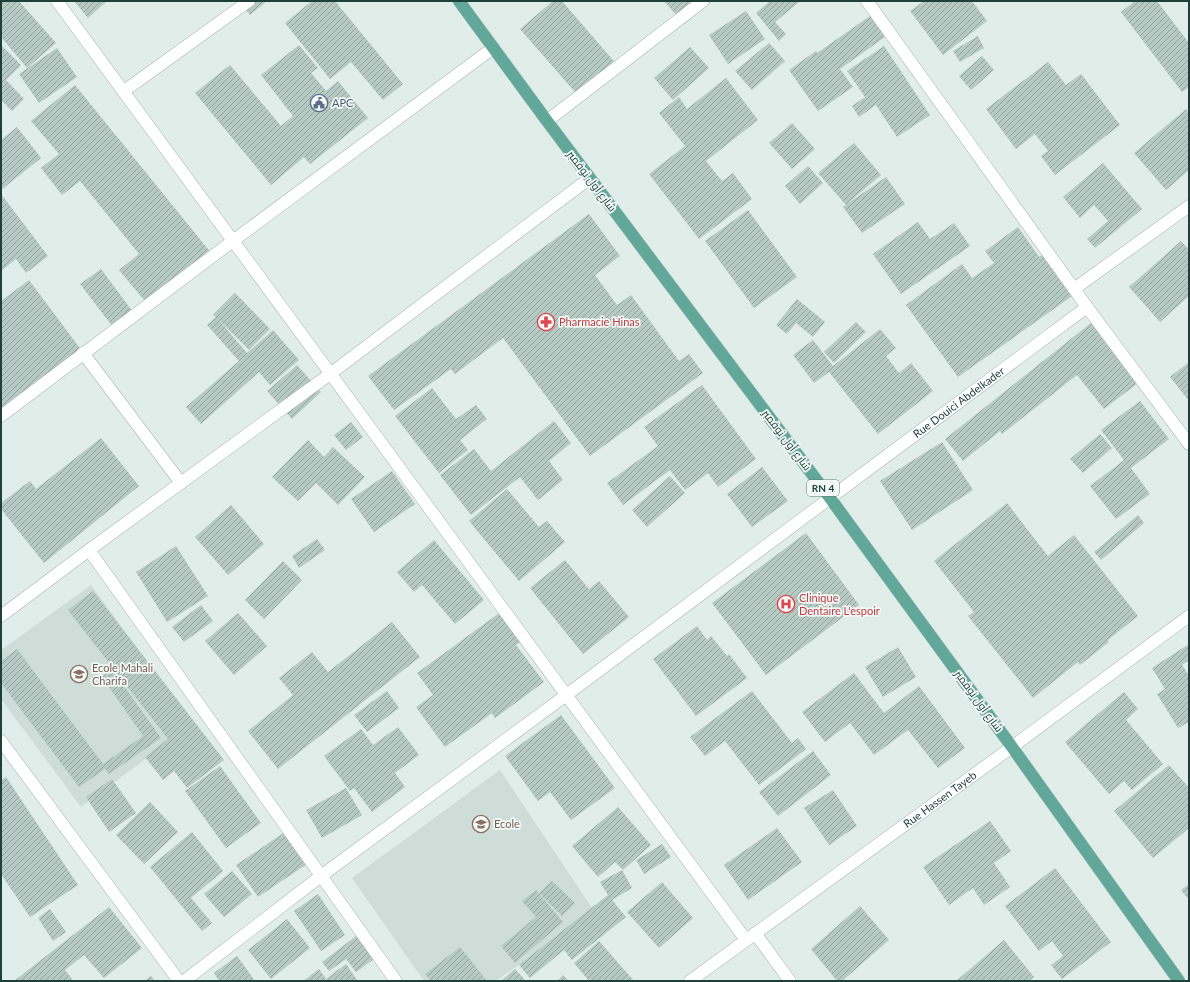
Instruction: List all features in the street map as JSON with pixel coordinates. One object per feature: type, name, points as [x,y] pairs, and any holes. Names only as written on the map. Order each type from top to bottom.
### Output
[{"type":"main road","name":"شارع أول نوفمبر","points":[[459,1],[492,48],[830,498],[1179,981]]},
{"type":"street","points":[[57,1],[234,240],[565,696],[750,936],[790,981]]},
{"type":"street","points":[[124,91],[249,1]]},
{"type":"street","points":[[547,121],[703,1]]},
{"type":"street","points":[[867,1],[1087,307],[1189,444]]},
{"type":"street","points":[[1,416],[83,353],[492,48]]},
{"type":"street","points":[[1,616],[330,374],[590,178]]},
{"type":"street","points":[[1074,289],[1189,206]]},
{"type":"street","name":"Rue Douici Abdelkader","points":[[184,981],[321,876],[1087,307]]},
{"type":"street","points":[[83,353],[180,483]]},
{"type":"street","points":[[89,550],[396,981]]},
{"type":"street","name":"Rue Hassen Tayeb","points":[[690,981],[750,936],[1012,748],[1189,616]]},
{"type":"street","points":[[1,741],[179,981]]},
{"type":"shaded area","name":"Ecole Mahali Charifa","points":[[91,585],[193,724],[81,807],[1,699],[1,650]]},
{"type":"shaded area","name":"Ecole","points":[[500,770],[594,911],[496,981],[424,981],[352,878]]},
{"type":"building","points":[[1,1],[19,1],[56,43],[27,68],[1,37]]},
{"type":"building","points":[[74,1],[107,1],[88,18]]},
{"type":"building","points":[[239,1],[267,1],[250,15]]},
{"type":"building","points":[[312,1],[335,1],[403,84],[383,100],[351,62],[330,79],[285,23]]},
{"type":"building","points":[[553,1],[562,1],[618,66],[581,99],[520,29]]},
{"type":"building","points":[[664,1],[712,1],[684,24]]},
{"type":"building","points":[[770,1],[799,2],[775,22],[786,34],[779,41],[756,13]]},
{"type":"building","points":[[924,1],[972,1],[987,21],[943,55],[910,11]]},
{"type":"building","points":[[1135,1],[1157,1],[1189,43],[1189,87],[1182,92],[1121,12]]},
{"type":"building","points":[[746,11],[765,39],[728,64],[709,35]]},
{"type":"building","points":[[870,16],[885,37],[840,69],[853,87],[818,111],[789,70],[816,51],[817,53]]},
{"type":"building","points":[[978,36],[984,48],[960,62],[953,51]]},
{"type":"building","points":[[769,43],[785,61],[752,90],[735,71]]},
{"type":"building","points":[[1,45],[21,65],[6,80],[24,99],[12,111],[1,100]]},
{"type":"building","points":[[299,45],[318,68],[311,73],[326,91],[338,81],[368,118],[310,164],[304,157],[271,185],[195,93],[230,65],[281,126],[293,116],[261,75]]},
{"type":"building","points":[[884,46],[930,115],[897,137],[876,105],[859,117],[852,106],[865,97],[847,71]]},
{"type":"building","points":[[690,47],[709,68],[673,100],[654,78]]},
{"type":"building","points":[[57,48],[77,77],[39,103],[19,74]]},
{"type":"building","points":[[982,56],[994,70],[971,90],[959,76]]},
{"type":"building","points":[[1048,62],[1066,85],[1081,74],[1120,125],[1055,175],[1041,156],[1048,151],[1035,134],[1016,149],[986,109]]},
{"type":"building","points":[[726,78],[758,120],[706,161],[722,181],[733,173],[752,199],[699,239],[649,174],[685,146],[659,113],[679,97],[687,109]]},
{"type":"building","points":[[75,85],[212,254],[149,306],[119,270],[139,254],[80,181],[62,195],[41,168],[59,154],[31,121]]},
{"type":"building","points":[[1186,109],[1189,113],[1189,170],[1166,190],[1134,153]]},
{"type":"building","points":[[792,123],[815,149],[792,169],[769,143]]},
{"type":"building","points":[[17,127],[41,158],[1,190],[1,140]]},
{"type":"building","points":[[854,143],[881,175],[847,204],[886,177],[905,204],[862,233],[843,207],[846,205],[818,173]]},
{"type":"building","points":[[1103,163],[1142,209],[1095,248],[1087,239],[1108,221],[1094,205],[1080,218],[1063,197]]},
{"type":"building","points":[[808,166],[823,183],[800,204],[785,186]]},
{"type":"building","points":[[1,194],[48,256],[26,273],[16,259],[1,271]]},
{"type":"building","points":[[748,210],[797,277],[754,308],[705,241]]},
{"type":"building","name":"Pharmacie Hinas","points":[[589,214],[620,256],[595,275],[617,305],[631,295],[679,361],[689,354],[703,373],[590,456],[503,338],[455,374],[451,369],[394,410],[368,376]]},
{"type":"building","points":[[918,222],[930,239],[954,223],[970,246],[901,294],[873,254]]},
{"type":"building","points":[[1018,227],[1039,257],[1045,253],[1075,294],[958,377],[906,305],[962,264],[972,278],[994,263],[985,251]]},
{"type":"building","points":[[1181,241],[1189,250],[1189,296],[1160,322],[1129,287]]},
{"type":"building","points":[[101,269],[133,312],[113,327],[80,284]]},
{"type":"building","points":[[29,280],[85,355],[1,416],[1,301]]},
{"type":"building","points":[[235,293],[270,329],[249,350],[218,319],[247,353],[273,330],[299,360],[270,385],[259,372],[201,424],[186,407],[239,361],[207,325],[216,317],[213,315]]},
{"type":"building","points":[[797,299],[825,322],[813,337],[796,323],[787,334],[776,325]]},
{"type":"building","points":[[856,322],[866,332],[834,363],[824,352]]},
{"type":"building","points":[[1091,323],[1138,383],[1104,409],[1077,375],[1002,434],[1000,431],[963,461],[945,439]]},
{"type":"building","points":[[880,329],[896,348],[886,356],[899,373],[911,363],[933,391],[878,434],[829,372],[814,383],[793,355],[813,340],[833,366]]},
{"type":"building","points":[[1189,362],[1189,401],[1170,377]]},
{"type":"building","points":[[297,365],[321,392],[292,419],[267,391]]},
{"type":"building","points":[[702,385],[756,459],[718,487],[708,473],[685,490],[670,470],[623,505],[607,483],[658,446],[644,427]]},
{"type":"building","points":[[432,388],[456,419],[476,405],[487,419],[460,440],[468,450],[439,473],[395,416]]},
{"type":"building","points":[[1140,401],[1169,439],[1131,468],[1150,494],[1116,519],[1090,486],[1124,460],[1101,430]]},
{"type":"building","points":[[554,421],[571,443],[549,461],[563,480],[538,500],[520,477],[471,515],[440,475],[474,449],[491,471]]},
{"type":"building","points":[[351,422],[363,437],[346,450],[334,435]]},
{"type":"building","points":[[1100,434],[1112,448],[1083,473],[1070,459]]},
{"type":"building","points":[[101,438],[139,486],[44,563],[1,509],[1,503],[30,481],[36,489]]},
{"type":"building","points":[[308,440],[324,457],[333,447],[365,477],[338,505],[316,483],[298,501],[272,477]]},
{"type":"building","points":[[942,442],[973,490],[912,530],[880,481]]},
{"type":"building","points":[[762,467],[788,501],[752,527],[727,494]]},
{"type":"building","points":[[392,471],[415,504],[374,532],[351,499]]},
{"type":"building","points":[[670,476],[685,493],[647,527],[632,510]]},
{"type":"building","points":[[507,489],[539,527],[547,521],[565,542],[519,581],[469,521]]},
{"type":"building","points":[[1007,503],[1048,556],[1074,535],[1138,616],[1080,665],[1078,662],[1033,698],[968,616],[974,612],[934,561]]},
{"type":"building","points":[[231,505],[264,544],[228,575],[195,537]]},
{"type":"building","points":[[1138,515],[1144,523],[1101,560],[1094,552]]},
{"type":"building","name":"Clinique Dentaire L'espoir","points":[[806,533],[859,605],[766,675],[712,603]]},
{"type":"building","points":[[317,539],[325,550],[299,568],[292,556]]},
{"type":"building","points":[[434,540],[484,600],[455,624],[422,585],[414,592],[397,572]]},
{"type":"building","points":[[176,546],[208,596],[167,622],[136,572]]},
{"type":"building","points":[[565,560],[589,589],[599,581],[629,617],[583,654],[530,588]]},
{"type":"building","points":[[283,561],[302,580],[264,619],[245,600]]},
{"type":"building","points":[[93,591],[224,760],[187,788],[174,771],[163,780],[145,757],[168,739],[68,610]]},
{"type":"building","points":[[201,605],[213,621],[184,642],[172,627]]},
{"type":"building","points":[[502,611],[524,640],[516,645],[544,682],[495,718],[492,713],[445,747],[416,707],[433,695],[417,673]]},
{"type":"building","points":[[238,613],[267,646],[234,675],[205,641]]},
{"type":"building","points":[[392,622],[420,657],[278,769],[248,731],[293,695],[279,678],[312,652],[328,672]]},
{"type":"building","points":[[697,626],[707,640],[711,636],[727,656],[729,654],[747,678],[696,716],[653,659]]},
{"type":"building","points":[[1189,644],[1189,660],[1182,665],[1189,676],[1189,722],[1178,728],[1157,694],[1165,689],[1152,668]]},
{"type":"building","points":[[898,647],[916,677],[883,697],[865,667]]},
{"type":"building","points":[[17,649],[103,764],[143,736],[102,677],[112,669],[161,738],[109,774],[105,769],[79,787],[1,683],[1,661]]},
{"type":"building","points":[[854,673],[884,713],[919,686],[965,748],[938,768],[908,730],[874,755],[850,723],[825,742],[802,712]]},
{"type":"building","points":[[387,691],[399,708],[367,732],[354,715]]},
{"type":"building","points":[[752,691],[792,743],[798,738],[806,749],[759,785],[725,741],[705,756],[690,737]]},
{"type":"building","points":[[1124,692],[1138,709],[1126,720],[1163,764],[1132,790],[1124,781],[1109,794],[1065,742]]},
{"type":"building","points":[[561,715],[615,788],[571,820],[550,792],[538,801],[505,756]]},
{"type":"building","points":[[398,727],[419,755],[395,773],[405,787],[372,812],[354,788],[350,791],[324,756],[361,729],[373,745]]},
{"type":"building","points":[[813,751],[831,775],[778,816],[759,792]]},
{"type":"building","points":[[1169,765],[1189,788],[1189,828],[1153,858],[1114,811]]},
{"type":"building","points":[[220,766],[261,823],[226,848],[185,791]]},
{"type":"building","points":[[6,777],[78,885],[30,917],[1,874],[1,780]]},
{"type":"building","points":[[112,779],[136,813],[109,832],[86,797]]},
{"type":"building","points":[[346,788],[362,815],[322,838],[306,810]]},
{"type":"building","points":[[833,790],[857,826],[829,845],[804,808]]},
{"type":"building","points":[[150,802],[178,832],[144,864],[116,835]]},
{"type":"building","points":[[618,807],[651,845],[623,870],[615,862],[598,877],[572,846]]},
{"type":"building","points":[[990,821],[1011,851],[994,863],[1010,887],[984,905],[973,888],[949,905],[923,867]]},
{"type":"building","points":[[777,828],[802,862],[748,900],[724,865]]},
{"type":"building","points":[[288,830],[310,862],[258,897],[236,865]]},
{"type":"building","points":[[192,832],[223,871],[191,898],[212,923],[202,931],[150,867]]},
{"type":"building","points":[[662,844],[671,857],[644,874],[636,860]]},
{"type":"building","points":[[1055,868],[1111,942],[1062,979],[1051,965],[1063,956],[1052,941],[1039,951],[1005,906]]},
{"type":"building","points":[[622,870],[632,888],[612,900],[626,917],[572,960],[564,950],[530,978],[519,965],[608,895],[600,882]]},
{"type":"building","points":[[232,871],[252,894],[224,917],[204,894]]},
{"type":"building","points":[[552,881],[575,903],[562,916],[539,893]]},
{"type":"building","points":[[662,882],[693,918],[659,948],[627,912]]},
{"type":"building","points":[[1189,884],[1189,900],[1181,890]]},
{"type":"building","points":[[536,890],[563,922],[515,963],[501,946],[536,917],[522,901]]},
{"type":"building","points":[[318,894],[345,935],[321,951],[294,911]]},
{"type":"building","points":[[860,906],[889,940],[842,981],[837,981],[811,949]]},
{"type":"building","points":[[109,907],[142,948],[104,978],[84,955],[65,970],[72,979],[69,981],[14,981]]},
{"type":"building","points":[[50,909],[66,932],[53,941],[38,918]]},
{"type":"building","points":[[287,919],[310,948],[271,979],[248,950]]},
{"type":"building","points":[[356,936],[374,959],[356,972],[346,959],[329,971],[322,962]]},
{"type":"building","points":[[1004,940],[1034,977],[1029,981],[956,981]]},
{"type":"building","points":[[599,941],[634,981],[589,981],[574,963]]},
{"type":"building","points":[[460,947],[487,981],[431,981],[425,974]]},
{"type":"building","points":[[237,956],[255,981],[219,981],[214,973]]},
{"type":"building","points":[[346,964],[357,980],[356,981],[303,981],[319,969],[326,979]]},
{"type":"building","points":[[515,969],[526,981],[501,981]]},
{"type":"building","points":[[563,975],[569,981],[557,981]]},
{"type":"building","points":[[151,976],[155,981],[144,981]]},
{"type":"place","name":"APC","points":[[319,103]]},
{"type":"place","name":"Pharmacie Hinas","points":[[546,322]]},
{"type":"place","name":"Clinique Dentaire L'espoir","points":[[786,604]]},
{"type":"place","name":"Ecole Mahali Charifa","points":[[79,674]]},
{"type":"place","name":"Ecole","points":[[481,824]]}]
